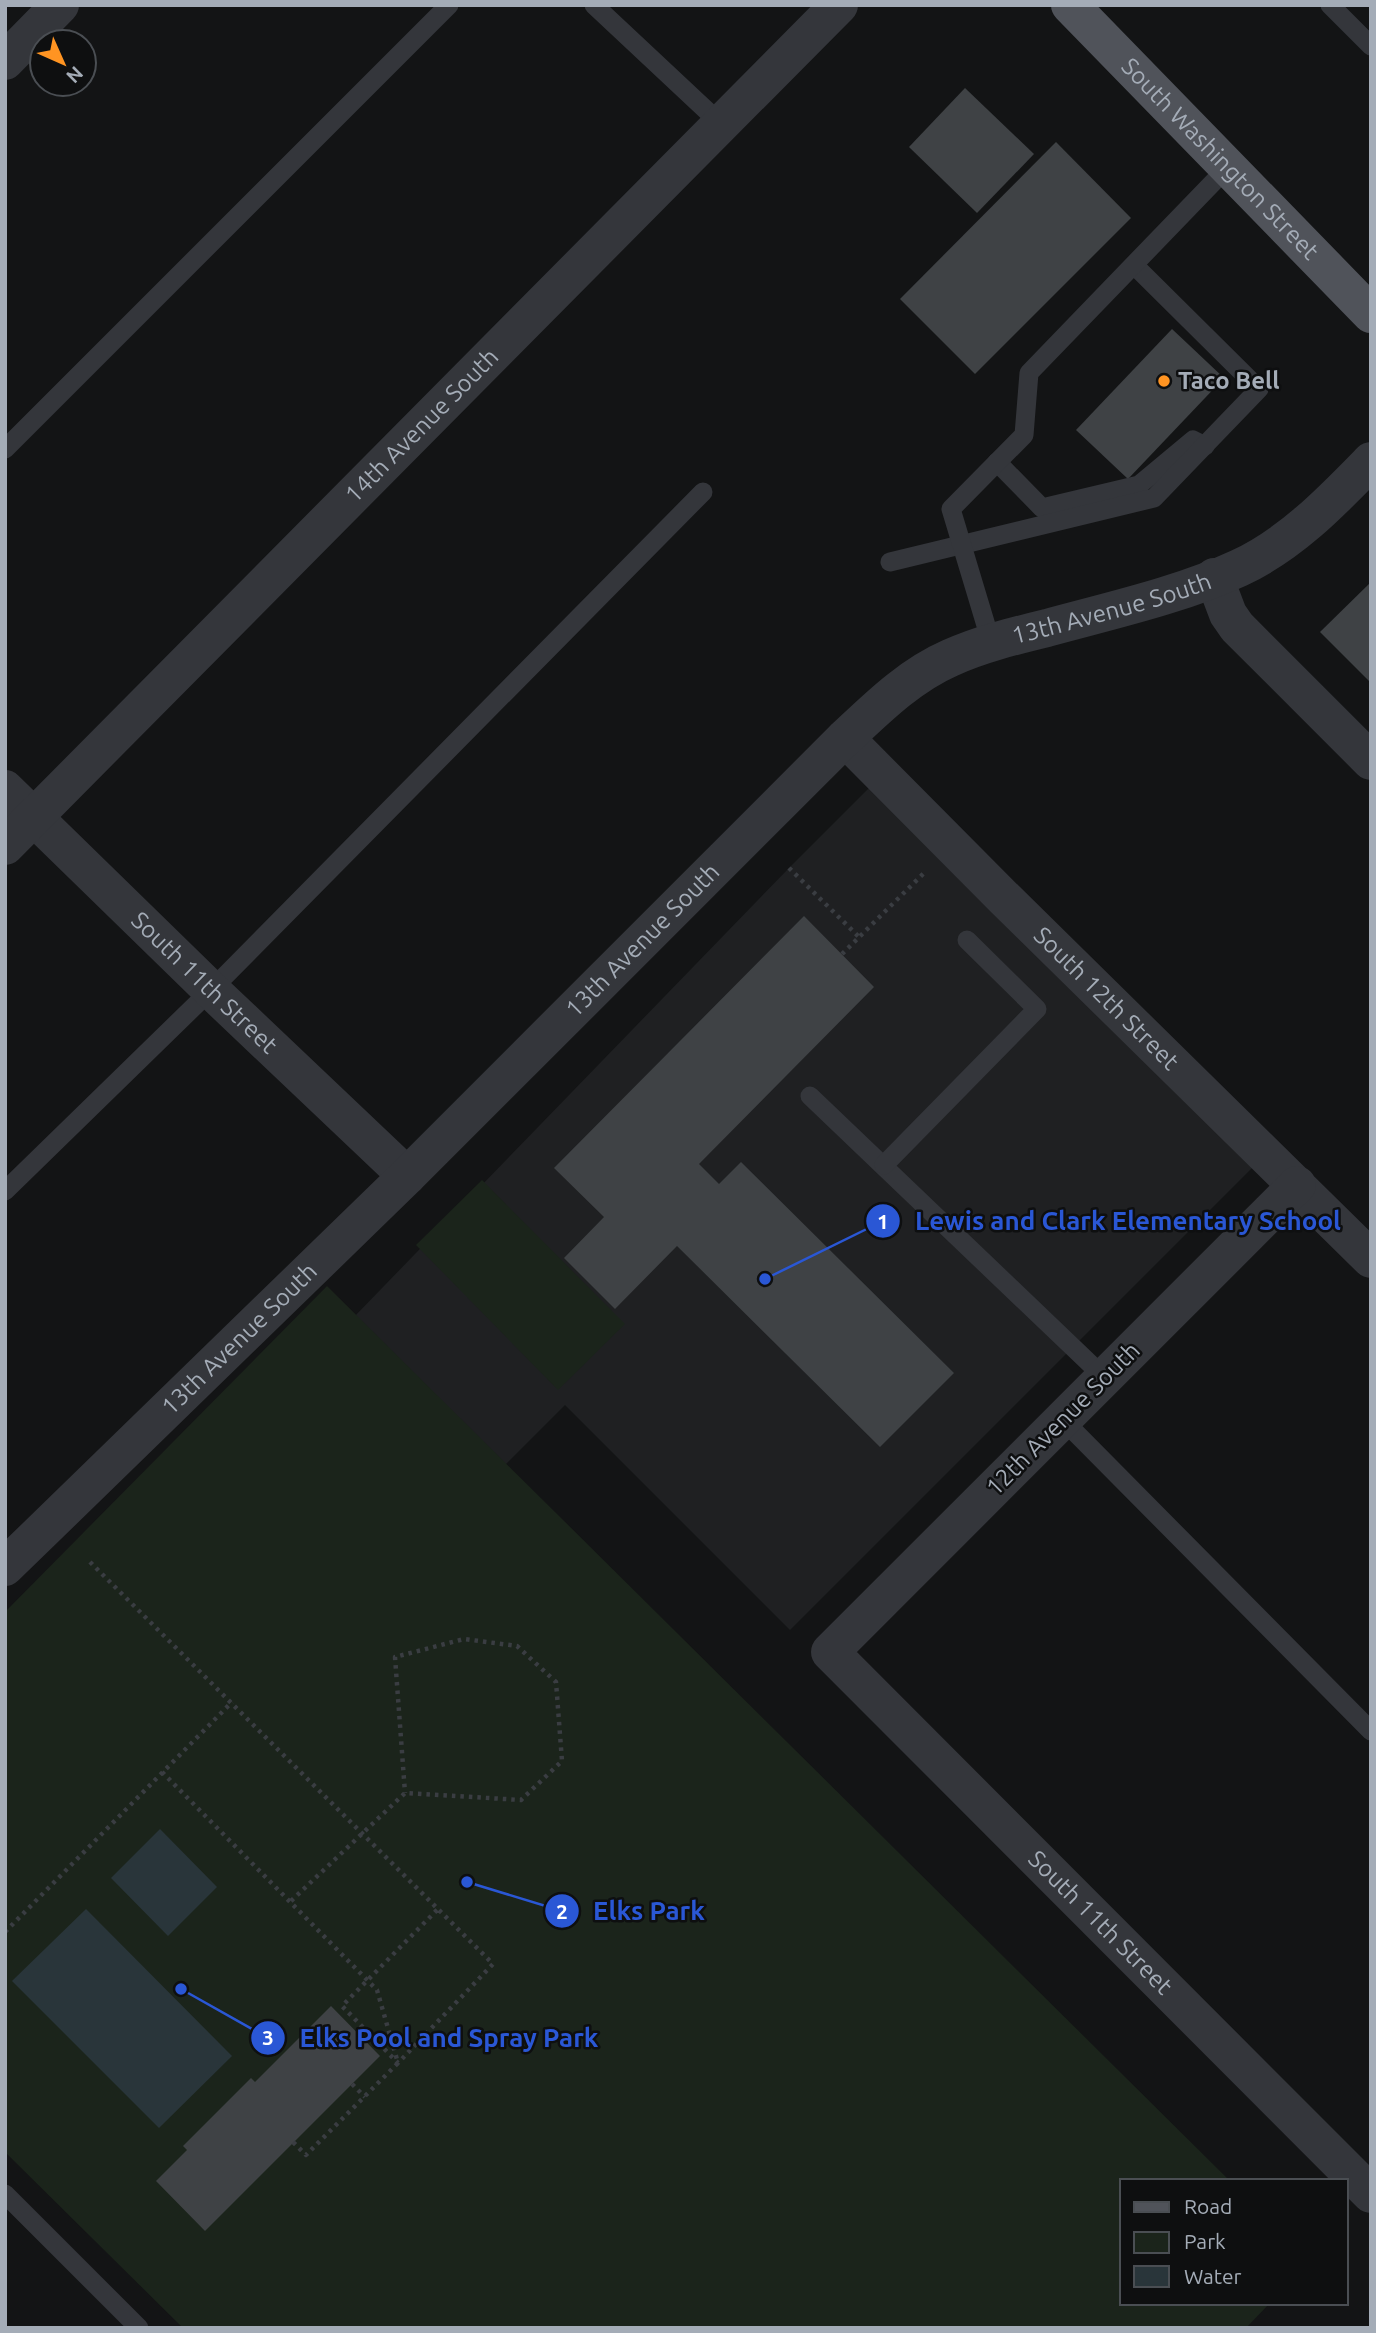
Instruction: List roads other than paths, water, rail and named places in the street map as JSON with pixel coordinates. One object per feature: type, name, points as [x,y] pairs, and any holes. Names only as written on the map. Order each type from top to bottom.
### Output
[{"type":"main road","name":"South Washington Street","points":[[1070,5],[1371,314]]},
{"type":"street","points":[[5,61],[60,5]]},
{"type":"street","name":"14th Avenue South","points":[[5,846],[839,5]]},
{"type":"street","name":"13th Avenue South","points":[[5,1567],[407,1176],[845,738],[911,680],[949,658],[991,642],[1140,603],[1239,568],[1275,548],[1305,524],[1371,461]]},
{"type":"street","points":[[1214,577],[1228,614],[1237,627],[1371,761]]},
{"type":"street","name":"South 12th Street","points":[[845,738],[1371,1259]]},
{"type":"street","name":"South 11th Street","points":[[5,789],[407,1176]]},
{"type":"street","name":"12th Avenue South","points":[[830,1652],[1297,1185]]},
{"type":"street","name":"South 11th Street","points":[[830,1652],[1371,2194]]},
{"type":"lane","points":[[5,449],[449,5]]},
{"type":"lane","points":[[594,5],[721,124]]},
{"type":"lane","points":[[1330,5],[1368,38]]},
{"type":"lane","points":[[991,642],[951,509],[1024,435],[1029,373],[1228,167]]},
{"type":"lane","points":[[890,562],[1154,498],[1259,389],[1134,265]]},
{"type":"lane","points":[[997,461],[1042,508],[1139,485],[1193,440],[1205,446]]},
{"type":"lane","points":[[5,1191],[211,990],[703,492]]},
{"type":"lane","points":[[1300,691],[1312,687],[1326,693],[1365,733],[1371,734]]},
{"type":"lane","points":[[884,1165],[1037,1009],[967,940]]},
{"type":"lane","points":[[810,1096],[1105,1378]]},
{"type":"lane","points":[[1063,1420],[1371,1731]]},
{"type":"lane","points":[[5,2194],[139,2328]]},
{"type":"water","points":[[160,1829],[217,1887],[168,1936],[111,1878]]},
{"type":"water","points":[[86,1909],[232,2056],[159,2128],[12,1981]]},
{"type":"place","name":"Taco Bell","points":[[1164,381]]},
{"type":"place","name":"Lewis and Clark Elementary School","points":[[765,1279]]},
{"type":"place","name":"Elks Park","points":[[467,1882]]},
{"type":"place","name":"Elks Pool and Spray Park","points":[[181,1989]]}]
